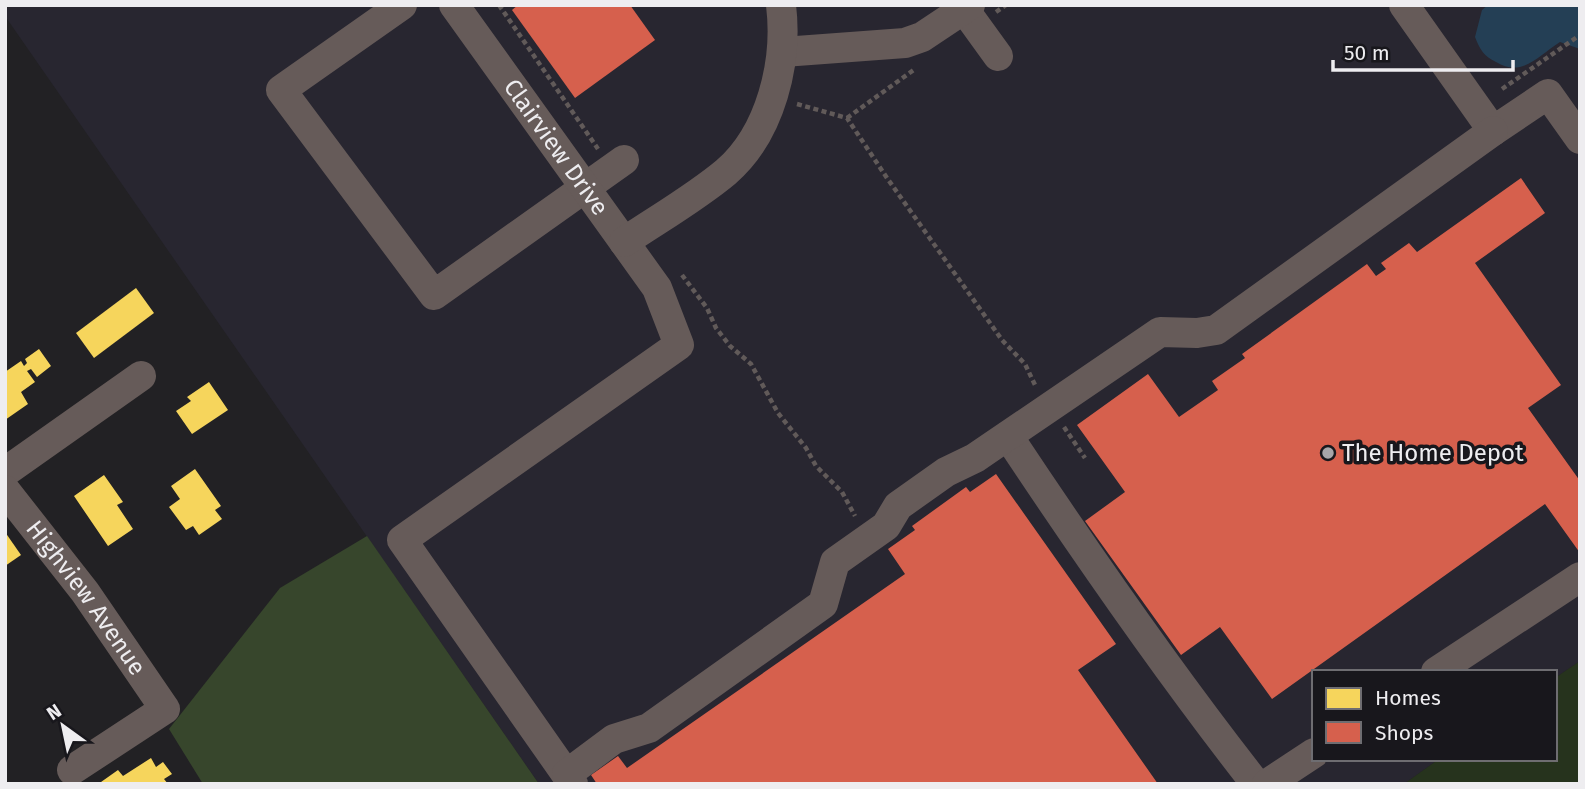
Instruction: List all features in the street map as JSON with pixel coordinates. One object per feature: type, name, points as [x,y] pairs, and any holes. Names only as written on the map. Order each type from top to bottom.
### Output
[{"type":"street","points":[[402,5],[281,90],[434,295],[618,164]]},
{"type":"street","name":"Clairview Drive","points":[[454,5],[624,242],[672,281],[679,345],[402,540],[570,779]]},
{"type":"street","points":[[624,242],[727,170],[754,137],[772,102],[783,52],[781,5]]},
{"type":"street","points":[[1404,5],[1493,131]]},
{"type":"street","points":[[783,52],[905,43],[922,37],[967,7],[998,56]]},
{"type":"street","points":[[570,779],[614,739],[649,728],[823,604],[835,562],[886,526],[898,506],[946,472],[975,458],[1160,332],[1216,330],[1548,94],[1580,139]]},
{"type":"street","points":[[5,472],[141,376]]},
{"type":"street","points":[[1008,436],[1085,551],[1190,699],[1256,784]]},
{"type":"street","name":"Highview Avenue","points":[[5,490],[85,592],[165,709],[72,770]]},
{"type":"street","points":[[1439,670],[1580,576]]},
{"type":"street","points":[[1267,784],[1312,754]]},
{"type":"path","points":[[499,5],[618,164]]},
{"type":"path","points":[[1502,89],[1580,35]]},
{"type":"path","points":[[796,104],[847,117],[1002,340],[1026,364],[1031,378],[1085,458]]},
{"type":"path","points":[[672,281],[706,308],[716,328],[730,346],[751,364],[778,413],[806,448],[816,467],[842,492],[868,539]]},
{"type":"shaded area","points":[[5,5],[1580,5],[1580,661],[1557,677],[1557,670],[1312,670],[1312,761],[1436,761],[1404,784],[539,784],[5,16]]},
{"type":"green space","points":[[367,536],[539,784],[203,784],[169,729],[280,588]]},
{"type":"green space","points":[[1580,661],[1580,784],[1404,784],[1436,761],[1557,761],[1557,677]]},
{"type":"water","points":[[1488,5],[1580,5],[1580,49],[1560,42],[1522,66],[1514,68],[1496,62],[1483,52],[1475,37],[1482,10]]},
{"type":"building: Homes","points":[[136,288],[154,313],[94,358],[76,333]]},
{"type":"building: Homes","points":[[39,349],[51,366],[37,377],[31,369],[27,371],[35,382],[21,392],[28,404],[5,420],[5,372],[21,361],[24,366],[27,363],[25,359]]},
{"type":"building: Homes","points":[[209,382],[228,410],[192,434],[176,411],[191,401],[187,397]]},
{"type":"building: Homes","points":[[195,469],[221,506],[215,510],[222,519],[199,535],[193,526],[186,530],[169,507],[180,499],[171,486]]},
{"type":"building: Homes","points":[[104,475],[123,502],[117,505],[133,529],[108,546],[74,496]]},
{"type":"building: Homes","points":[[5,532],[21,555],[5,566]]},
{"type":"building: Homes","points":[[151,758],[156,767],[163,762],[172,774],[164,779],[168,784],[102,784],[101,782],[118,770],[123,776]]},
{"type":"building: Shops","points":[[518,5],[630,5],[655,40],[575,98],[512,10]]},
{"type":"building: Shops","name":"The Home Depot","points":[[1521,178],[1545,213],[1475,263],[1561,385],[1528,408],[1580,481],[1580,553],[1545,504],[1272,699],[1220,627],[1181,655],[1085,521],[1125,492],[1077,425],[1148,374],[1179,417],[1218,390],[1212,381],[1245,358],[1242,354],[1367,264],[1376,276],[1386,269],[1381,263],[1409,243],[1417,252]]},
{"type":"building: Shops","points":[[996,474],[1116,644],[1078,670],[1158,784],[597,784],[591,775],[618,756],[627,768],[905,574],[888,549],[915,530],[912,526],[966,487],[970,492]]},
{"type":"place","name":"The Home Depot","points":[[1328,453]]}]
